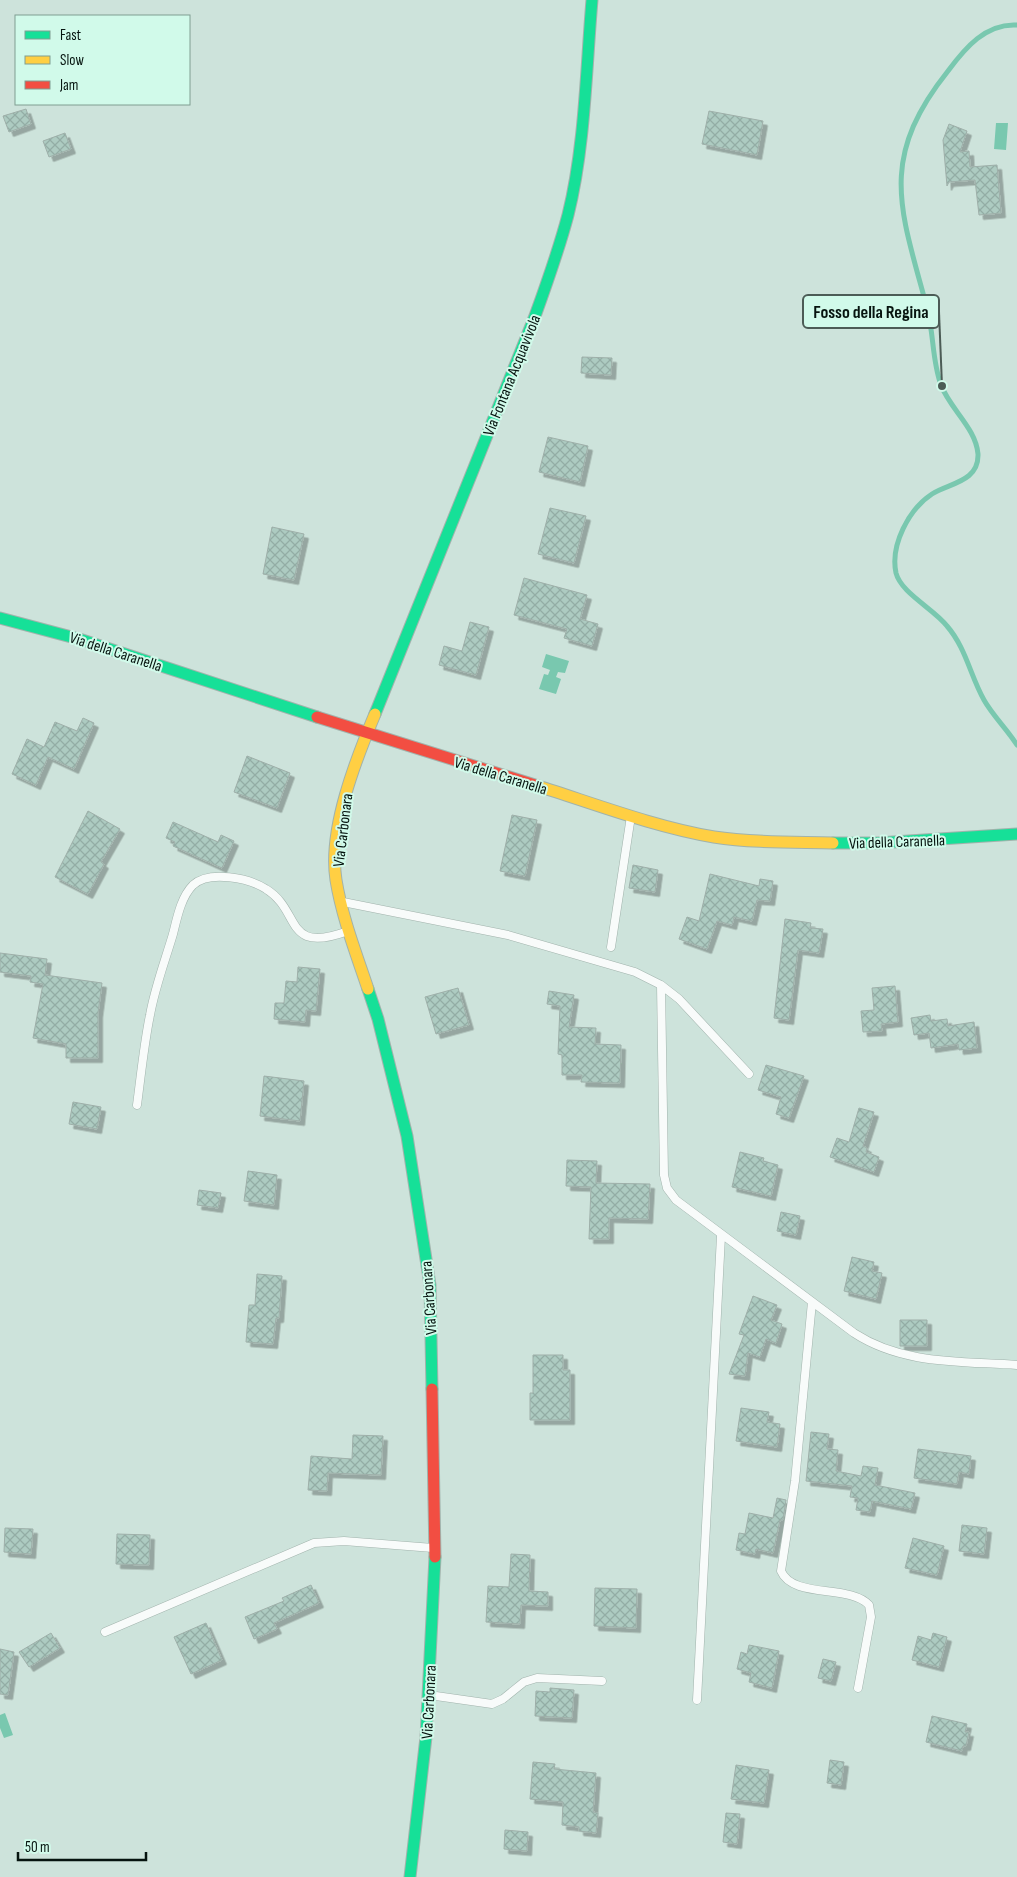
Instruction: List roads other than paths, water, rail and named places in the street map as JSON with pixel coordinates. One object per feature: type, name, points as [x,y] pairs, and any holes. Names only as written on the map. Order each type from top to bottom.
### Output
[{"type":"street","name":"Via Fontana Acquavivola","points":[[368,734],[535,316],[559,247],[579,152],[592,0]]},
{"type":"street","name":"Via della Caranella","points":[[0,618],[79,639],[368,734],[695,833],[752,841],[899,843],[1003,833],[1017,834]]},
{"type":"street","name":"Via Carbonara","points":[[368,734],[350,775],[339,826],[336,870],[348,931],[378,1019],[406,1136],[430,1285],[435,1548],[426,1737],[410,1877]]},
{"type":"lane","points":[[611,947],[631,815]]},
{"type":"lane","points":[[137,1105],[153,1002],[181,906],[193,885],[209,878],[234,879],[254,884],[276,897],[290,921],[305,934],[318,939],[325,939],[348,931]]},
{"type":"lane","points":[[341,902],[416,915],[516,937],[635,972],[661,985],[679,999],[749,1074]]},
{"type":"lane","points":[[661,985],[665,1181],[676,1200],[721,1236],[861,1338],[892,1353],[916,1358],[1017,1365]]},
{"type":"lane","points":[[697,1700],[721,1236]]},
{"type":"lane","points":[[812,1302],[795,1481],[781,1571],[794,1584],[858,1598],[868,1605],[871,1617],[858,1688]]},
{"type":"lane","points":[[106,1632],[314,1543],[344,1540],[435,1548]]},
{"type":"lane","points":[[429,1695],[492,1704],[503,1699],[531,1679],[551,1677],[602,1681]]},
{"type":"waterway","points":[[1017,25],[1006,25],[986,33],[962,54],[926,103],[911,132],[903,159],[901,186],[903,213],[929,318],[938,376],[945,394],[973,436],[978,454],[974,471],[962,480],[932,494],[909,518],[899,540],[895,562],[896,573],[904,587],[941,620],[953,634],[959,643],[984,700],[1017,745]]},
{"type":"place","name":"Fosso della Regina","points":[[942,386]]}]
